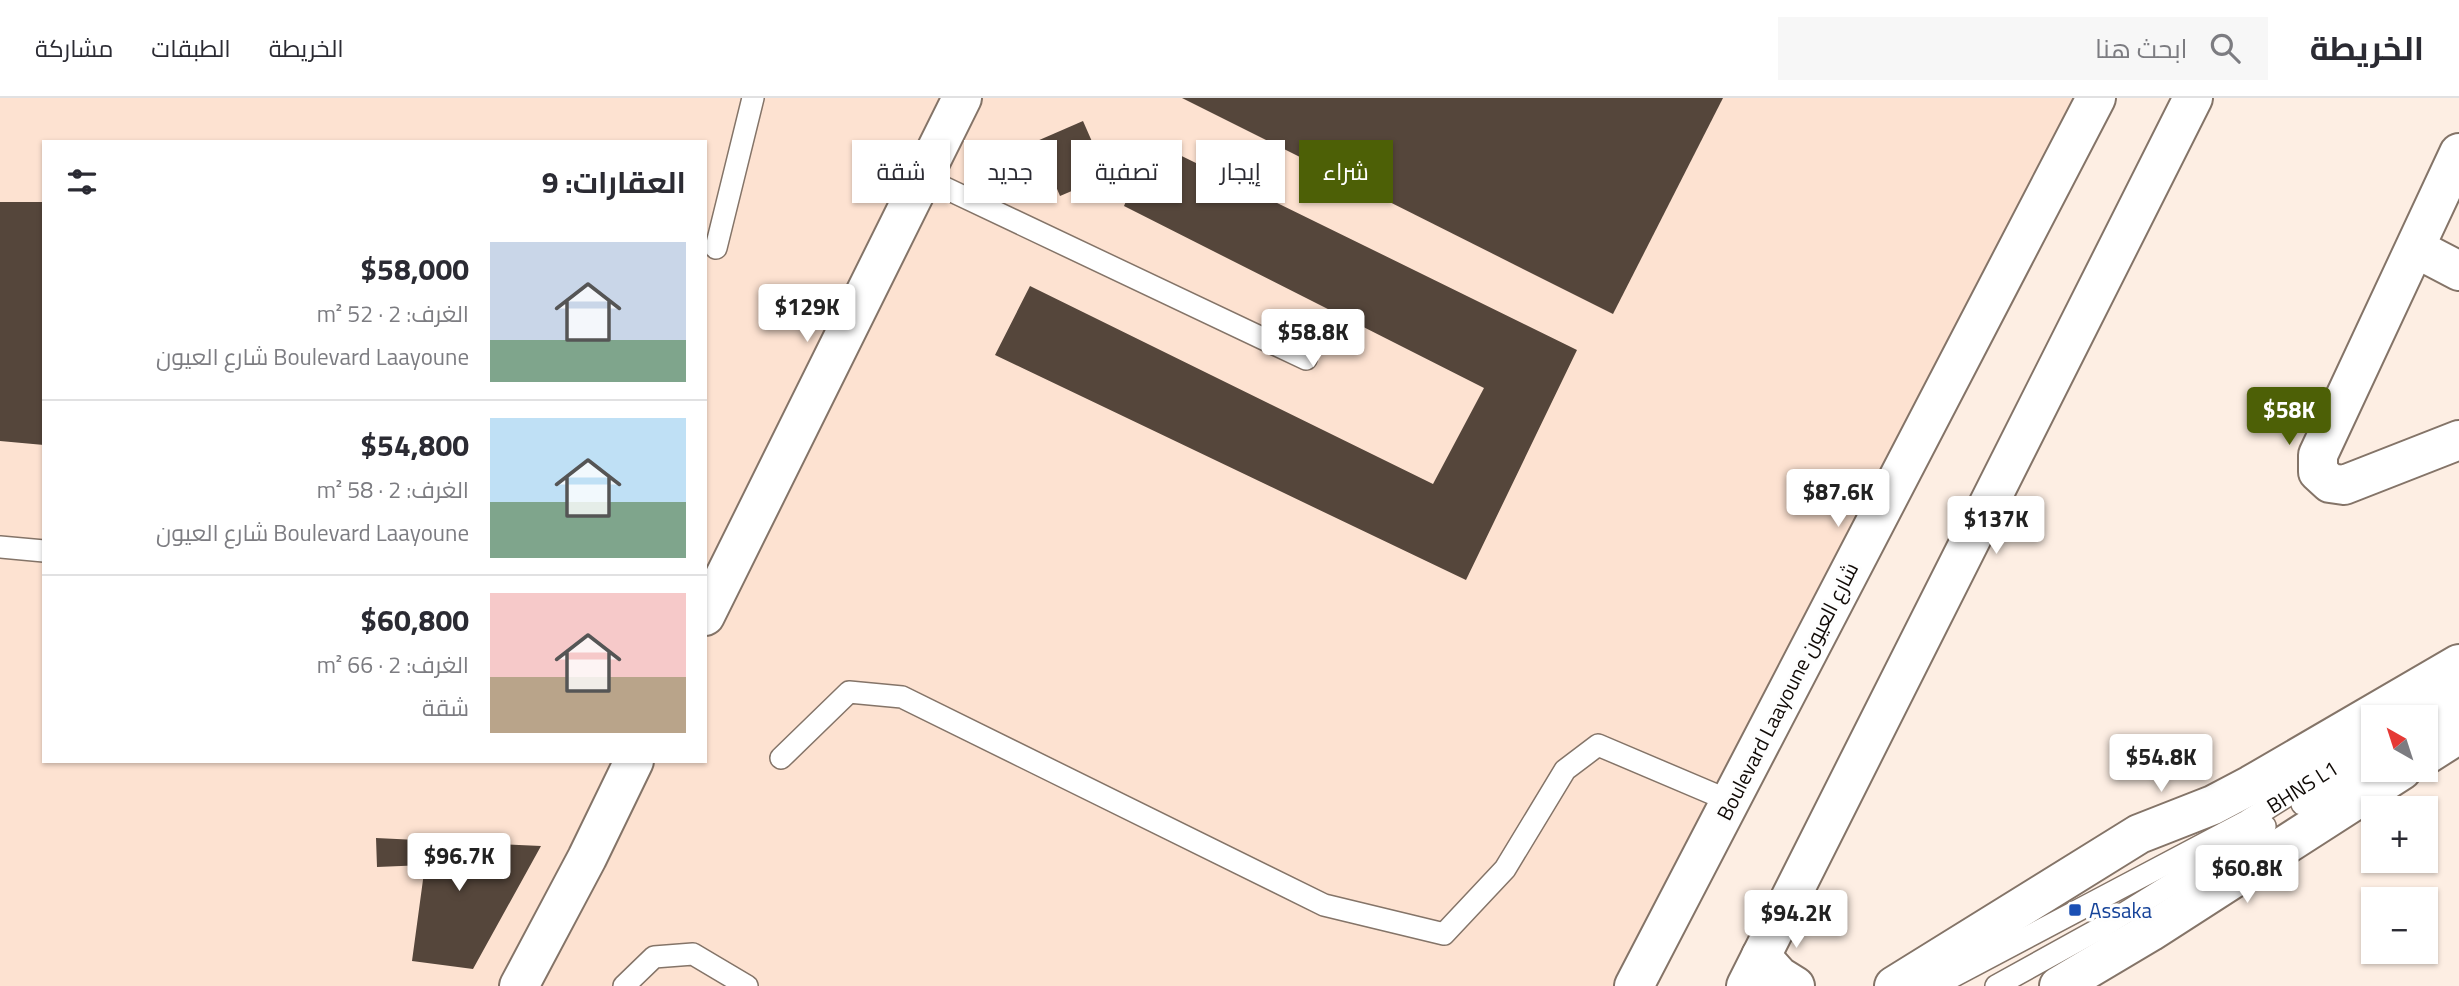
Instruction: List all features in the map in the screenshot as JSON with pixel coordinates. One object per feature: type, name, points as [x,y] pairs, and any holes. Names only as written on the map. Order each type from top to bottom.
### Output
[{"type":"street","points":[[941,140],[962,98]]},
{"type":"street","name":"Boulevard Laayoune شارع العيون","points":[[1634,986],[2096,98]]},
{"type":"street","points":[[1795,986],[1779,976],[1753,971],[2193,98]]},
{"type":"street","points":[[2459,153],[2417,249],[2318,455],[2318,472],[2330,483],[2344,485],[2459,440]]},
{"type":"street","points":[[707,612],[909,203]]},
{"type":"street","points":[[2417,249],[2459,271]]},
{"type":"street","points":[[1895,986],[2139,834],[2213,805],[2251,785],[2459,664]]},
{"type":"street","points":[[2438,747],[2459,734]]},
{"type":"street","points":[[519,986],[633,763]]},
{"type":"street","points":[[2082,980],[2384,782]]},
{"type":"lane","points":[[716,248],[753,98]]},
{"type":"lane","points":[[950,190],[1306,359]]},
{"type":"lane","points":[[0,547],[42,551]]},
{"type":"lane","points":[[2434,705],[2459,690]]},
{"type":"lane","points":[[781,758],[849,692],[902,697],[1324,905],[1444,934],[1505,869],[1565,770],[1598,745],[1730,801]]},
{"type":"lane","points":[[2438,721],[2459,708]]},
{"type":"lane","name":"BHNS L1","points":[[1936,986],[2247,821],[2361,750]]},
{"type":"lane","name":"BHNS L1","points":[[1996,986],[2099,929],[2361,767]]},
{"type":"lane","points":[[624,986],[654,957],[693,954],[747,986]]},
{"type":"shaded area","points":[[0,98],[2104,98],[1658,986],[0,986]]},
{"type":"building","points":[[1182,98],[1723,98],[1613,314],[1392,203],[1393,140],[1299,140],[1299,157],[1285,150],[1285,140],[1266,140]]},
{"type":"building","points":[[1083,121],[1091,140],[1071,140],[1071,191],[1060,196],[1057,189],[1057,140],[1039,140]]},
{"type":"building","points":[[1182,156],[1196,163],[1196,203],[1277,203],[1577,350],[1466,580],[995,355],[1030,286],[1433,484],[1484,388],[1124,206],[1125,203],[1182,203]]},
{"type":"building","points":[[0,202],[42,202],[42,445],[0,441]]},
{"type":"building","points":[[376,838],[541,846],[473,969],[412,961],[425,865],[377,867]]},
{"type":"place","name":"Assaka","points":[[2075,910]]}]
